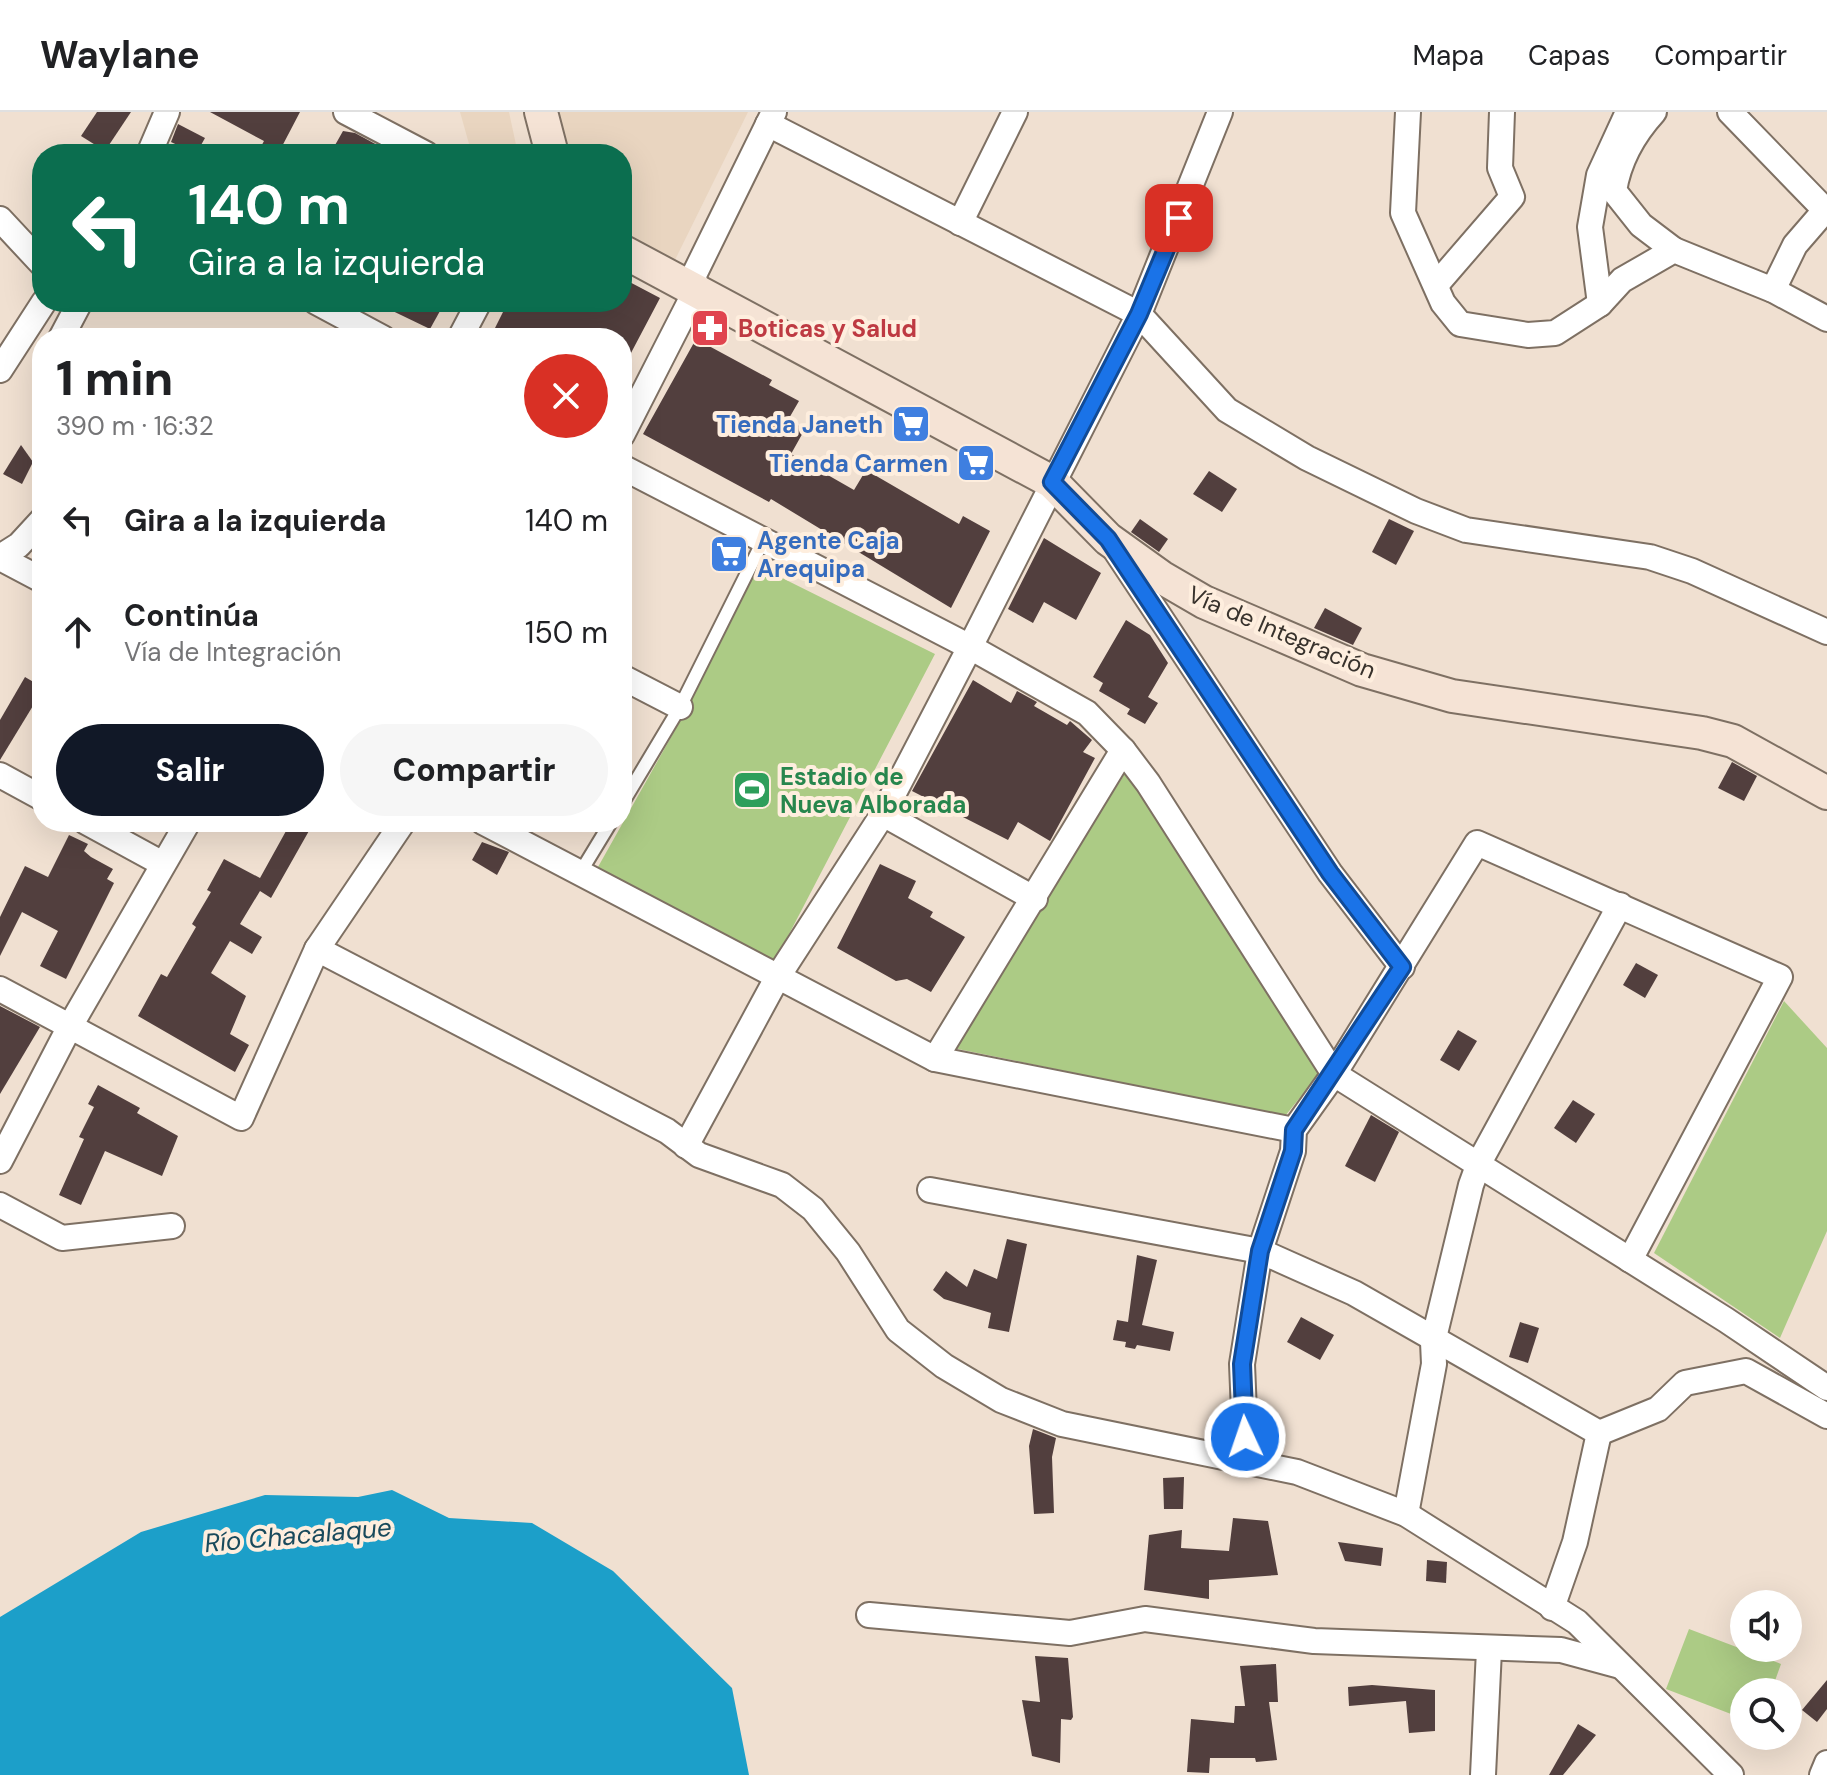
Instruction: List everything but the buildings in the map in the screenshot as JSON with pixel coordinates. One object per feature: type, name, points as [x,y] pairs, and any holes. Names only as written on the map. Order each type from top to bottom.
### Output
[{"type":"main road","points":[[541,112],[549,144]]},
{"type":"main road","name":"Vía de Integración","points":[[632,256],[1052,482],[1108,539],[1204,602],[1362,670],[1452,696],[1733,741],[1827,793]]},
{"type":"street","points":[[153,144],[167,112]]},
{"type":"street","points":[[346,112],[407,144]]},
{"type":"street","points":[[960,223],[1015,112]]},
{"type":"street","points":[[686,1146],[777,978],[883,814],[970,647],[1139,314],[1220,112]]},
{"type":"street","points":[[1436,285],[1512,197],[1500,168],[1502,112]]},
{"type":"street","points":[[1600,304],[1590,227],[1599,175],[1628,112]]},
{"type":"street","points":[[1654,112],[1638,130],[1625,153],[1614,191],[1641,225],[1674,250],[1773,290],[1827,319]]},
{"type":"street","points":[[1730,112],[1826,209],[1795,245],[1773,290]]},
{"type":"street","points":[[1401,113],[1403,213],[1443,303],[1460,324],[1491,331],[1555,333],[1600,304],[1622,280],[1674,250]]},
{"type":"street","points":[[632,415],[696,290],[694,275],[771,118],[960,223],[1139,314],[1227,410],[1307,458],[1416,511],[1466,530],[1650,557],[1692,571],[1827,632]]},
{"type":"street","points":[[0,219],[32,253]]},
{"type":"street","points":[[0,370],[38,312]]},
{"type":"street","points":[[335,312],[364,328]]},
{"type":"street","points":[[632,472],[970,647],[1087,713],[1123,750],[1334,1074],[1479,1163],[1827,1388]]},
{"type":"street","points":[[32,531],[19,545],[0,557],[32,575]]},
{"type":"street","points":[[1108,539],[1330,873],[1402,967]]},
{"type":"street","points":[[632,682],[680,707]]},
{"type":"street","points":[[935,1059],[1123,750]]},
{"type":"street","points":[[0,775],[32,793]]},
{"type":"street","points":[[883,814],[1035,899]]},
{"type":"street","points":[[104,832],[163,864]]},
{"type":"street","points":[[0,1161],[69,1028],[182,832]]},
{"type":"street","points":[[0,989],[241,1118],[317,949],[396,832]]},
{"type":"street","points":[[502,832],[935,1059],[1294,1130]]},
{"type":"street","points":[[1246,1461],[1242,1364],[1260,1251],[1293,1151],[1294,1130],[1334,1074],[1477,843],[1780,977],[1630,1260]]},
{"type":"street","points":[[1406,1514],[1434,1364],[1433,1342],[1479,1163],[1620,905]]},
{"type":"street","points":[[317,949],[667,1131],[699,1155],[782,1185],[813,1209],[848,1252],[898,1330],[944,1366],[1001,1400],[1062,1424],[1297,1472],[1406,1514],[1577,1622],[1731,1775]]},
{"type":"street","points":[[930,1190],[1260,1251],[1354,1293],[1433,1342],[1599,1433]]},
{"type":"street","points":[[0,1205],[62,1238],[172,1226]]},
{"type":"street","points":[[1599,1433],[1658,1409],[1685,1383],[1746,1371],[1827,1416]]},
{"type":"street","points":[[1552,1608],[1575,1542],[1599,1433]]},
{"type":"street","points":[[869,1615],[1070,1633],[1145,1619],[1314,1641],[1489,1650],[1561,1650],[1624,1667]]},
{"type":"street","points":[[1483,1775],[1489,1650]]},
{"type":"street","points":[[1822,1775],[1827,1763]]},
{"type":"lane","points":[[632,787],[680,707],[763,541]]},
{"type":"lane","points":[[580,873],[605,832]]},
{"type":"shaded area","points":[[460,112],[509,112],[516,144],[469,144]]},
{"type":"shaded area","points":[[559,112],[748,112],[673,264],[632,241],[632,144],[567,144]]},
{"type":"green space","name":"Estadio de Nueva Alborada","points":[[758,566],[935,654],[774,963],[598,867],[618,832],[632,832],[632,807],[684,714]]},
{"type":"green space","points":[[1127,770],[1320,1073],[1285,1116],[953,1048]]},
{"type":"green space","points":[[1784,1001],[1827,1048],[1827,1231],[1780,1338],[1654,1253]]},
{"type":"green space","points":[[1689,1629],[1730,1645],[1730,1662],[1781,1664],[1776,1678],[1730,1678],[1730,1714],[1666,1689]]},
{"type":"water","name":"Río Chacalaque","points":[[392,1490],[449,1518],[532,1523],[613,1571],[732,1688],[749,1775],[0,1775],[0,1617],[141,1532],[265,1495],[358,1497]]},
{"type":"place","name":"Boticas y Salud","points":[[710,328]]},
{"type":"place","name":"Tienda Janeth","points":[[911,424]]},
{"type":"place","name":"Tienda Carmen","points":[[976,463]]},
{"type":"place","name":"Agente Caja Arequipa","points":[[729,554]]},
{"type":"place","name":"Estadio de Nueva Alborada","points":[[752,790]]},
{"type":"route","points":[[1179,218],[1139,314],[1052,482],[1108,539],[1330,873],[1402,967],[1334,1074],[1294,1130],[1293,1151],[1260,1251],[1242,1364],[1245,1437]]}]
